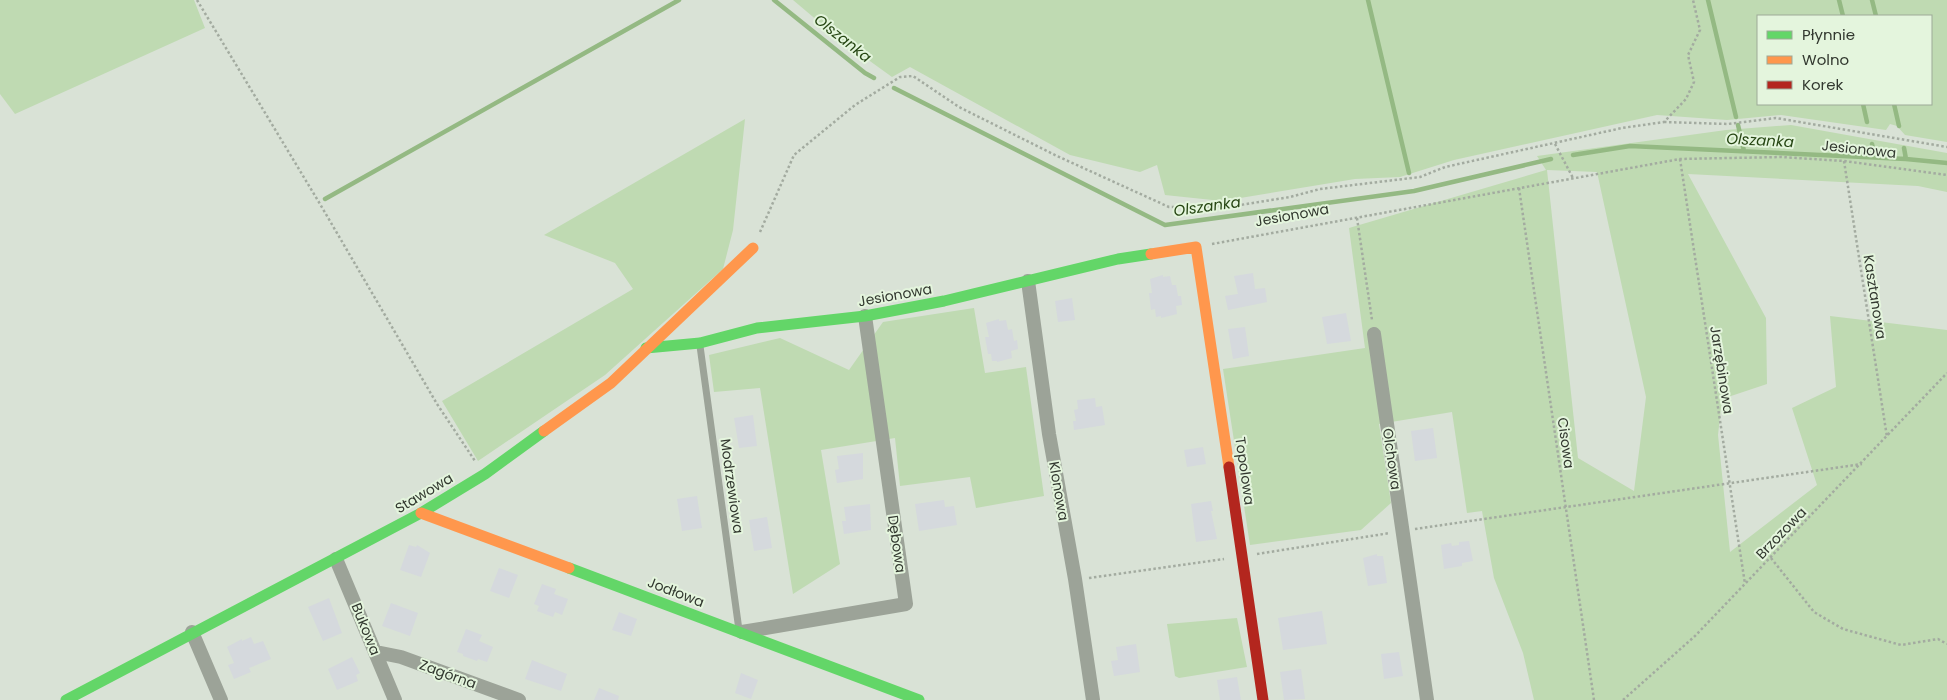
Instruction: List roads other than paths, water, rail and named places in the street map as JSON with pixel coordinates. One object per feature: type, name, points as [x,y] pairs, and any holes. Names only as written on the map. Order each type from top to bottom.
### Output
[{"type":"street","name":"Jesionowa","points":[[646,348],[700,343],[757,328],[865,316],[944,301],[1118,259],[1196,247]]},
{"type":"street","name":"Topolowa","points":[[1196,247],[1263,700]]},
{"type":"street","name":"Stawowa","points":[[66,700],[192,632],[336,559],[421,513],[485,474],[612,384],[646,348],[753,248]]},
{"type":"street","name":"Klonowa","points":[[1028,281],[1049,434],[1075,580],[1093,700]]},
{"type":"street","name":"Dębowa","points":[[740,633],[906,604],[865,316]]},
{"type":"street","name":"Olchowa","points":[[1374,334],[1427,700]]},
{"type":"street","name":"Jodłowa","points":[[421,513],[919,700]]},
{"type":"street","name":"Bukowa","points":[[336,559],[396,700]]},
{"type":"street","points":[[192,632],[221,700]]},
{"type":"street","name":"Zagórna","points":[[376,652],[402,657],[519,700]]},
{"type":"lane","name":"Modrzewiowa","points":[[700,343],[740,633]]},
{"type":"waterway","points":[[325,199],[679,0]]},
{"type":"waterway","name":"Olszanka","points":[[774,0],[865,73],[874,78]]},
{"type":"waterway","points":[[1368,0],[1409,173]]},
{"type":"waterway","points":[[1708,0],[1736,117]]},
{"type":"waterway","points":[[1839,0],[1843,15]]},
{"type":"waterway","points":[[1872,0],[1876,15]]},
{"type":"waterway","name":"Olszanka","points":[[894,88],[1165,225],[1414,191],[1551,159]]},
{"type":"waterway","points":[[1863,105],[1867,122]]},
{"type":"waterway","points":[[1894,105],[1899,126]]},
{"type":"waterway","points":[[1738,125],[1744,151]]},
{"type":"waterway","points":[[1872,144],[1875,157]]},
{"type":"waterway","name":"Olszanka","points":[[1573,155],[1630,146],[1906,159],[1947,163]]},
{"type":"waterway","points":[[1904,148],[1906,159]]}]
